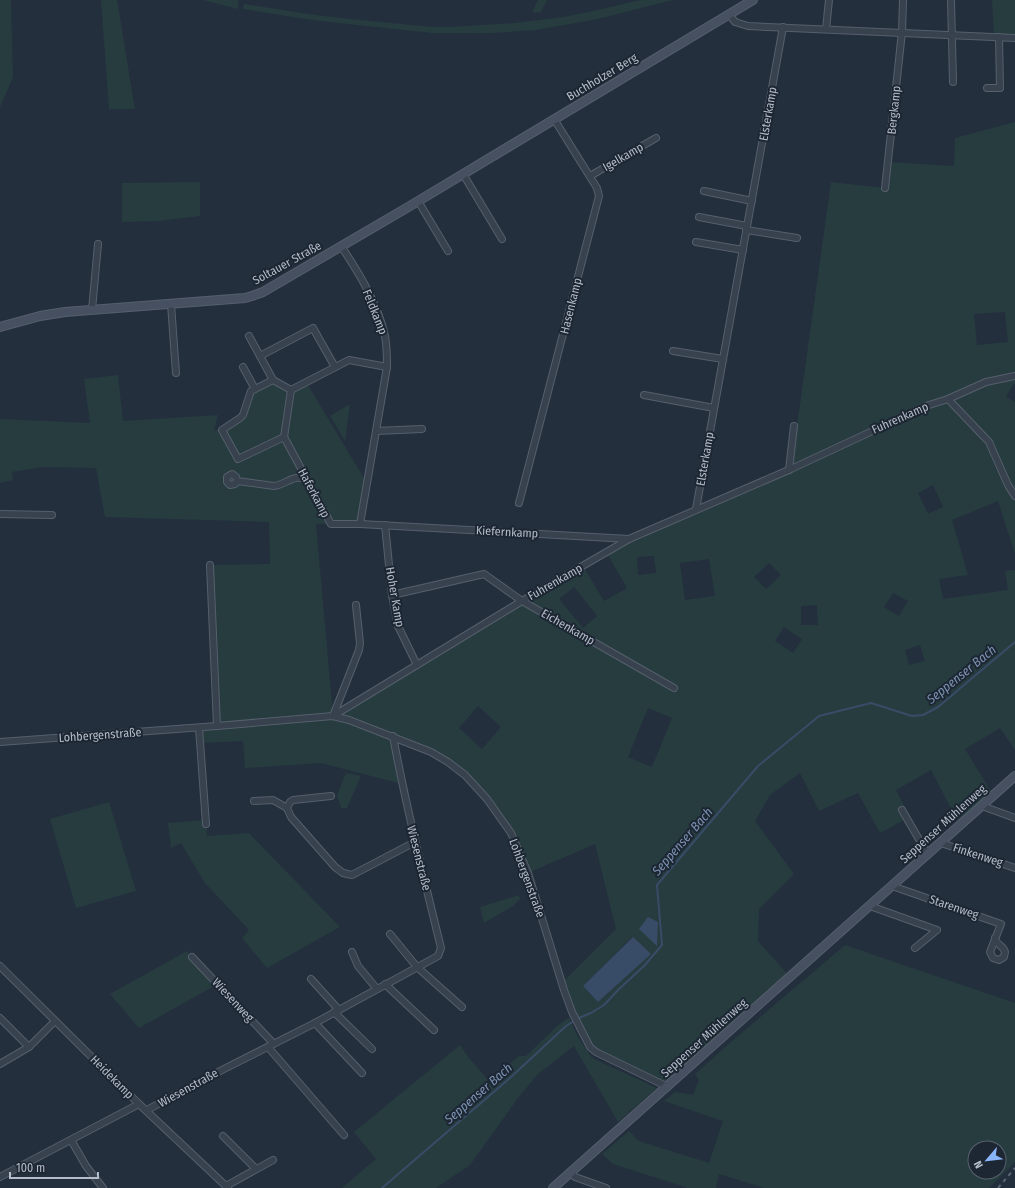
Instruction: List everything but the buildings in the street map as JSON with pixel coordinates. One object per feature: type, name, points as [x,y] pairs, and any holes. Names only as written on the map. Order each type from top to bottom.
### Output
[{"type":"main road","name":"Buchholzer Berg","points":[[410,206],[753,0]]},
{"type":"main road","name":"Soltauer Straße","points":[[0,327],[40,316],[65,312],[245,298],[252,296],[273,286],[410,206]]},
{"type":"main road","name":"Seppenser Mühlenweg","points":[[553,1188],[1015,776]]},
{"type":"street","points":[[826,29],[829,0]]},
{"type":"street","name":"Bergkamp","points":[[885,188],[902,32],[903,0]]},
{"type":"street","points":[[951,0],[953,82]]},
{"type":"street","points":[[729,14],[735,22],[748,26],[1015,38]]},
{"type":"street","name":"Elsterkamp","points":[[696,509],[783,27]]},
{"type":"street","points":[[987,88],[1000,88],[999,37]]},
{"type":"street","name":"Hasenkamp","points":[[519,503],[599,196],[597,188],[590,176],[554,119]]},
{"type":"street","name":"Igelkamp","points":[[590,176],[656,138]]},
{"type":"street","points":[[462,174],[502,239]]},
{"type":"street","points":[[704,192],[752,200]]},
{"type":"street","points":[[418,201],[448,251]]},
{"type":"street","points":[[699,217],[797,238]]},
{"type":"street","points":[[696,242],[743,250]]},
{"type":"street","points":[[92,310],[98,244]]},
{"type":"street","name":"Feldkamp","points":[[341,246],[372,300],[381,320],[387,352],[387,367],[360,524]]},
{"type":"street","points":[[171,304],[176,373]]},
{"type":"street","points":[[260,356],[313,328],[335,367]]},
{"type":"street","points":[[249,336],[273,380],[291,390]]},
{"type":"street","points":[[673,351],[723,359]]},
{"type":"street","points":[[291,390],[349,360],[387,367]]},
{"type":"street","points":[[244,367],[255,389]]},
{"type":"street","name":"Fuhrenkamp","points":[[333,716],[522,600],[629,539],[789,470],[926,406],[948,399],[986,382],[1015,376]]},
{"type":"street","points":[[273,380],[251,391],[243,415],[222,430],[238,459],[284,437],[291,390]]},
{"type":"street","points":[[644,395],[714,408]]},
{"type":"street","points":[[948,399],[989,442],[1008,485],[1015,496]]},
{"type":"street","points":[[789,470],[794,426]]},
{"type":"street","points":[[376,431],[422,429]]},
{"type":"street","name":"Haferkamp","points":[[284,437],[331,524],[360,524]]},
{"type":"street","points":[[237,481],[274,486],[300,477],[308,483]]},
{"type":"street","points":[[0,513],[52,515]]},
{"type":"street","points":[[360,524],[385,525]]},
{"type":"street","name":"Kiefernkamp","points":[[385,525],[629,539]]},
{"type":"street","name":"Hoher Kamp","points":[[385,525],[392,595],[398,626],[417,665]]},
{"type":"street","points":[[210,565],[217,726]]},
{"type":"street","name":"Eichenkamp","points":[[392,595],[484,574],[522,600],[674,688]]},
{"type":"street","points":[[333,716],[359,650],[360,643],[356,605]]},
{"type":"street","name":"Lohbergenstraße","points":[[0,742],[199,728],[333,716],[349,720],[431,752],[448,762],[465,776],[487,799],[511,833],[534,888],[564,990],[572,1012],[590,1047],[596,1052],[668,1087]]},
{"type":"street","points":[[199,728],[206,824]]},
{"type":"street","name":"Wiesenstraße","points":[[147,1110],[207,1077],[315,1023],[438,956],[441,948],[415,842],[392,736]]},
{"type":"street","points":[[287,808],[293,800],[331,796]]},
{"type":"street","points":[[254,801],[272,800],[287,808],[291,817],[307,836],[335,867],[343,873],[352,875],[415,842]]},
{"type":"street","points":[[982,806],[1015,818]]},
{"type":"street","points":[[902,810],[928,855]]},
{"type":"street","name":"Finkenweg","points":[[941,843],[1015,868]]},
{"type":"street","name":"Starenweg","points":[[892,886],[1001,924],[996,938]]},
{"type":"street","points":[[870,906],[937,930],[915,948]]},
{"type":"street","points":[[390,934],[417,967],[462,1007]]},
{"type":"street","points":[[352,952],[358,966],[377,989]]},
{"type":"street","name":"Wiesenweg","points":[[192,957],[270,1045],[344,1135]]},
{"type":"street","name":"Heidekamp","points":[[0,966],[139,1104],[227,1187],[273,1160]]},
{"type":"street","points":[[311,979],[336,1011],[372,1049]]},
{"type":"street","points":[[385,984],[434,1030]]},
{"type":"street","points":[[0,1018],[28,1047]]},
{"type":"street","points":[[0,1064],[28,1047],[55,1021]]},
{"type":"street","points":[[315,1023],[362,1073]]},
{"type":"street","name":"Wiesenstraße","points":[[0,1177],[139,1104]]},
{"type":"street","points":[[223,1136],[256,1169]]},
{"type":"street","points":[[71,1140],[86,1166],[103,1188]]},
{"type":"street","points":[[571,1172],[575,1177],[606,1188]]},
{"type":"green space","points":[[0,0],[11,0],[13,77],[0,107]]},
{"type":"green space","points":[[101,0],[117,0],[135,109],[109,109]]},
{"type":"green space","points":[[203,0],[238,0],[238,9]]},
{"type":"green space","points":[[538,0],[547,0],[541,12],[532,13]]},
{"type":"green space","points":[[640,0],[673,0],[598,19],[536,30],[493,33],[431,33],[312,20],[243,9],[244,4],[350,19],[433,27],[450,27],[515,23],[563,17]]},
{"type":"green space","points":[[992,0],[1015,0],[1015,38],[994,37]]},
{"type":"green space","points":[[1015,122],[1015,384],[1006,396],[1015,402],[1015,554],[998,501],[952,520],[968,575],[939,579],[943,599],[1008,590],[1005,571],[1015,570],[1015,750],[1000,728],[965,749],[994,796],[960,826],[931,770],[896,790],[910,817],[880,833],[858,793],[819,811],[800,773],[770,795],[755,821],[794,874],[759,909],[758,941],[790,977],[668,1087],[590,1047],[562,983],[616,929],[595,844],[528,873],[511,833],[487,799],[448,762],[393,737],[402,784],[321,763],[245,768],[243,741],[200,743],[199,728],[217,726],[210,565],[270,564],[269,522],[105,517],[96,468],[43,467],[12,472],[13,480],[0,483],[0,419],[90,423],[84,379],[118,375],[123,421],[218,415],[214,430],[222,430],[240,418],[251,391],[273,380],[291,390],[306,382],[367,483],[360,524],[316,524],[333,715],[583,566],[604,601],[627,588],[606,552],[791,469],[831,182],[885,188],[888,162],[954,166],[955,138]],"holes":[[[1005,312],[1008,342],[977,345],[974,314]],[[933,485],[943,507],[928,514],[918,493]],[[654,556],[656,573],[638,575],[637,557]],[[709,559],[715,596],[685,600],[680,563]],[[769,563],[781,575],[766,589],[754,577]],[[574,587],[597,616],[583,628],[559,599]],[[893,593],[908,601],[899,616],[884,607]],[[817,605],[818,625],[801,625],[801,606]],[[784,627],[802,639],[793,653],[775,641]],[[920,645],[925,661],[909,665],[905,650]],[[478,706],[501,727],[482,749],[459,728]],[[648,708],[672,718],[652,767],[628,757]],[[632,937],[650,954],[598,1002],[583,986]]]},
{"type":"green space","points":[[200,182],[200,216],[159,221],[122,222],[122,183]]},
{"type":"green space","points":[[350,404],[345,441],[330,416]]},
{"type":"green space","points":[[346,773],[361,776],[347,808],[341,808],[337,795]]},
{"type":"green space","points":[[109,802],[136,891],[76,908],[50,819]]},
{"type":"green space","points":[[206,820],[207,836],[249,833],[340,927],[267,968],[242,938],[249,930],[205,883],[181,843],[171,848],[168,823]]},
{"type":"green space","points":[[519,895],[520,899],[513,906],[484,923],[480,907]]},
{"type":"green space","points":[[845,945],[1015,1003],[1015,1162],[1007,1170],[1007,1140],[967,1140],[967,1180],[997,1180],[989,1188],[764,1188],[719,1174],[716,1188],[688,1188],[613,1164],[602,1154],[629,1131],[639,1141],[709,1163],[723,1121],[664,1101],[675,1092],[693,1095],[699,1080],[695,1074]]},
{"type":"green space","points":[[187,951],[218,984],[139,1028],[110,994]]},
{"type":"green space","points":[[569,1017],[578,1037],[592,1058],[657,1088],[618,1122],[574,1046],[538,1074],[518,1098],[470,1165],[436,1188],[342,1188],[376,1159],[354,1132],[460,1045],[489,1081],[519,1056],[526,1056],[556,1027]]},
{"type":"water","points":[[648,917],[658,922],[657,946],[639,929]]},
{"type":"water","points":[[633,937],[651,954],[598,1002],[583,986]]},
{"type":"waterway","name":"Seppenser Bach","points":[[382,1188],[510,1078],[566,1026],[604,1005],[644,966],[662,945],[657,885],[758,766],[819,716],[871,703],[912,716],[923,715],[938,707],[1015,642]]},
{"type":"railway","points":[[998,1188],[1015,1168]]}]
